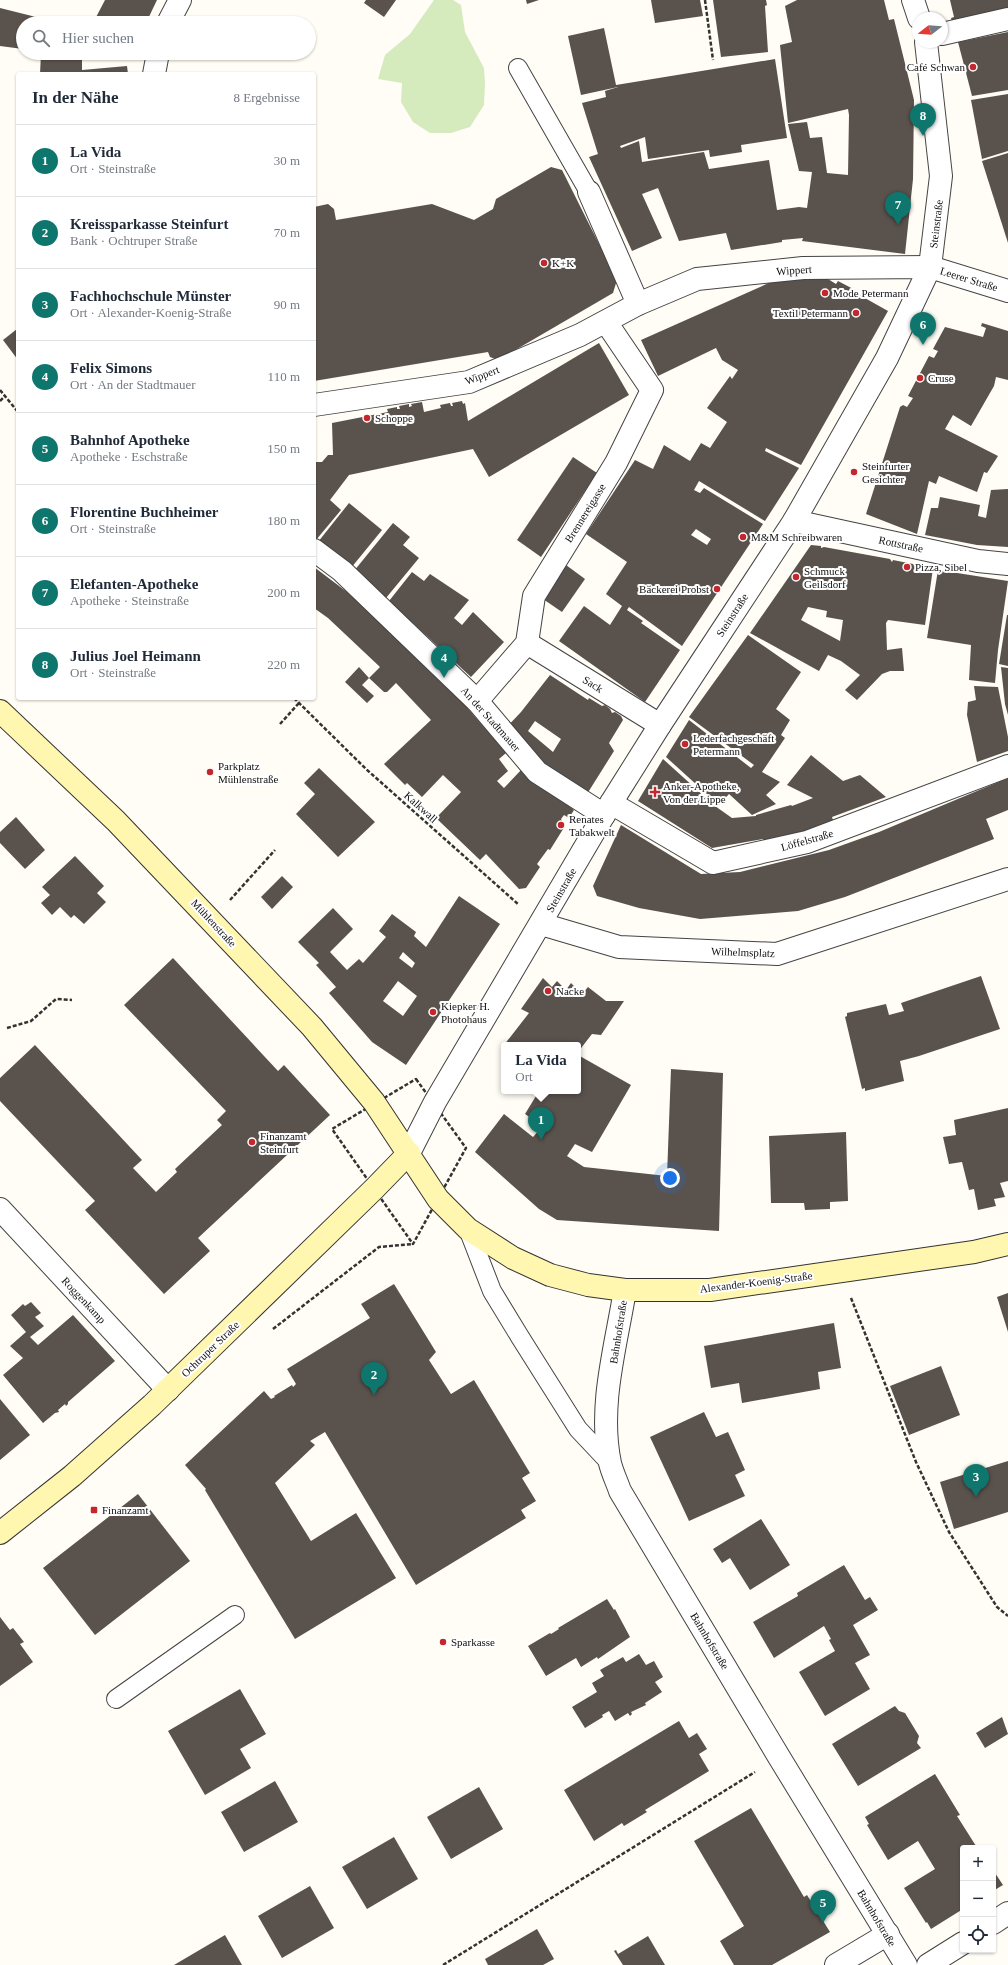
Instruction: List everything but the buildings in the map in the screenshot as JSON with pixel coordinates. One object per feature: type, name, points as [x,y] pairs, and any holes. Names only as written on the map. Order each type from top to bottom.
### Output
[{"type":"main road","name":"Mühlenstraße","points":[[0,711],[116,821],[316,1033],[374,1102],[409,1153]]},
{"type":"main road","name":"Alexander-Koenig-Straße","points":[[409,1153],[438,1198],[468,1229],[513,1258],[550,1274],[588,1285],[625,1290],[710,1290],[974,1252],[1008,1244]]},
{"type":"main road","name":"Ochtruper Straße","points":[[0,1533],[72,1476],[168,1390],[409,1153]]},
{"type":"street","points":[[172,16],[180,0]]},
{"type":"street","points":[[913,0],[917,12]]},
{"type":"street","points":[[948,33],[1008,19]]},
{"type":"street","name":"Steinstraße","points":[[409,1153],[435,1102],[608,809],[660,725],[794,521],[887,358],[930,267],[941,176],[927,48]]},
{"type":"street","points":[[154,72],[157,60]]},
{"type":"street","points":[[588,192],[638,304]]},
{"type":"street","name":"Leerer Straße","points":[[930,267],[1008,291]]},
{"type":"street","name":"Wippert","points":[[316,405],[469,382],[606,322],[638,304],[696,279],[803,268],[930,267]]},
{"type":"street","name":"Brennereigasse","points":[[526,643],[534,596],[616,463],[652,390],[606,322]]},
{"type":"street","name":"Rottstraße","points":[[794,521],[978,561],[1008,564]]},
{"type":"street","name":"An der Stadtmauer","points":[[316,551],[342,570],[477,701],[537,772],[608,809]]},
{"type":"street","points":[[477,701],[526,643]]},
{"type":"street","name":"Sack","points":[[526,643],[660,725]]},
{"type":"street","name":"Löffelstraße","points":[[608,809],[713,863],[807,842],[1008,766]]},
{"type":"street","name":"Wilhelmsplatz","points":[[541,924],[618,947],[777,954],[1008,879]]},
{"type":"street","name":"Roggenkamp","points":[[0,1209],[168,1390]]},
{"type":"street","name":"Bahnhofstraße","points":[[625,1290],[607,1398],[606,1430],[610,1463],[620,1491],[779,1757],[906,1965]]},
{"type":"street","points":[[996,1921],[1008,1913]]},
{"type":"street","points":[[836,1965],[888,1934]]},
{"type":"street","points":[[928,1965],[960,1944]]},
{"type":"lane","points":[[518,68],[588,192]]},
{"type":"lane","points":[[468,1229],[492,1290],[520,1337],[578,1429],[610,1463]]},
{"type":"lane","points":[[116,1699],[235,1615]]},
{"type":"path","points":[[705,0],[713,60]]},
{"type":"path","points":[[0,390],[16,410]]},
{"type":"path","points":[[0,401],[5,396]]},
{"type":"path","name":"Kalkwall","points":[[296,700],[366,769],[541,924]]},
{"type":"path","points":[[280,724],[299,703]]},
{"type":"path","points":[[211,920],[275,850]]},
{"type":"path","points":[[7,1028],[31,1021],[56,999],[72,1000]]},
{"type":"path","points":[[435,1102],[466,1148],[438,1198]]},
{"type":"path","points":[[268,1334],[379,1247],[413,1244]]},
{"type":"path","points":[[850,1296],[916,1462],[949,1532],[997,1607],[1008,1616]]},
{"type":"path","points":[[442,1965],[779,1757]]},
{"type":"green space","points":[[434,0],[453,0],[461,5],[465,32],[484,68],[484,105],[470,127],[451,133],[430,133],[413,122],[401,102],[402,83],[378,79],[385,55],[410,34]]},
{"type":"place","name":"Café Schwan","points":[[973,67]]},
{"type":"place","name":"Julius Joel Heimann","points":[[923,136]]},
{"type":"place","name":"Elefanten-Apotheke","points":[[898,225]]},
{"type":"place","name":"K+K","points":[[544,263]]},
{"type":"place","name":"Mode Petermann","points":[[825,293]]},
{"type":"place","name":"Textil Petermann","points":[[856,313]]},
{"type":"place","name":"Florentine Buchheimer","points":[[923,345]]},
{"type":"place","name":"Cruse","points":[[920,378]]},
{"type":"place","name":"Schoppe","points":[[367,418]]},
{"type":"place","name":"Steinfurter Gesichter","points":[[854,472]]},
{"type":"place","name":"M&M Schreibwaren","points":[[743,537]]},
{"type":"place","name":"Pizza, Sibel","points":[[907,567]]},
{"type":"place","name":"Schmuck Geilsdorf","points":[[796,577]]},
{"type":"place","name":"Bäckerei Probst","points":[[717,589]]},
{"type":"place","name":"Felix Simons","points":[[444,678]]},
{"type":"place","name":"Lederfachgeschäft Petermann","points":[[685,744]]},
{"type":"place","name":"Parkplatz Mühlenstraße","points":[[210,772]]},
{"type":"place","name":"Anker-Apotheke, Von der Lippe","points":[[655,792]]},
{"type":"place","name":"Renates Tabakwelt","points":[[561,825]]},
{"type":"place","name":"Nacke","points":[[548,991]]},
{"type":"place","name":"Kiepker H. Photohaus","points":[[433,1012]]},
{"type":"place","name":"La Vida","points":[[541,1140]]},
{"type":"place","name":"Finanzamt Steinfurt","points":[[252,1142]]},
{"type":"place","name":"Kreissparkasse Steinfurt","points":[[374,1395]]},
{"type":"place","name":"Fachhochschule Münster","points":[[976,1497]]},
{"type":"place","name":"Finanzamt","points":[[94,1510]]},
{"type":"place","name":"Sparkasse","points":[[443,1642]]},
{"type":"place","name":"Bahnhof Apotheke","points":[[823,1923]]}]
